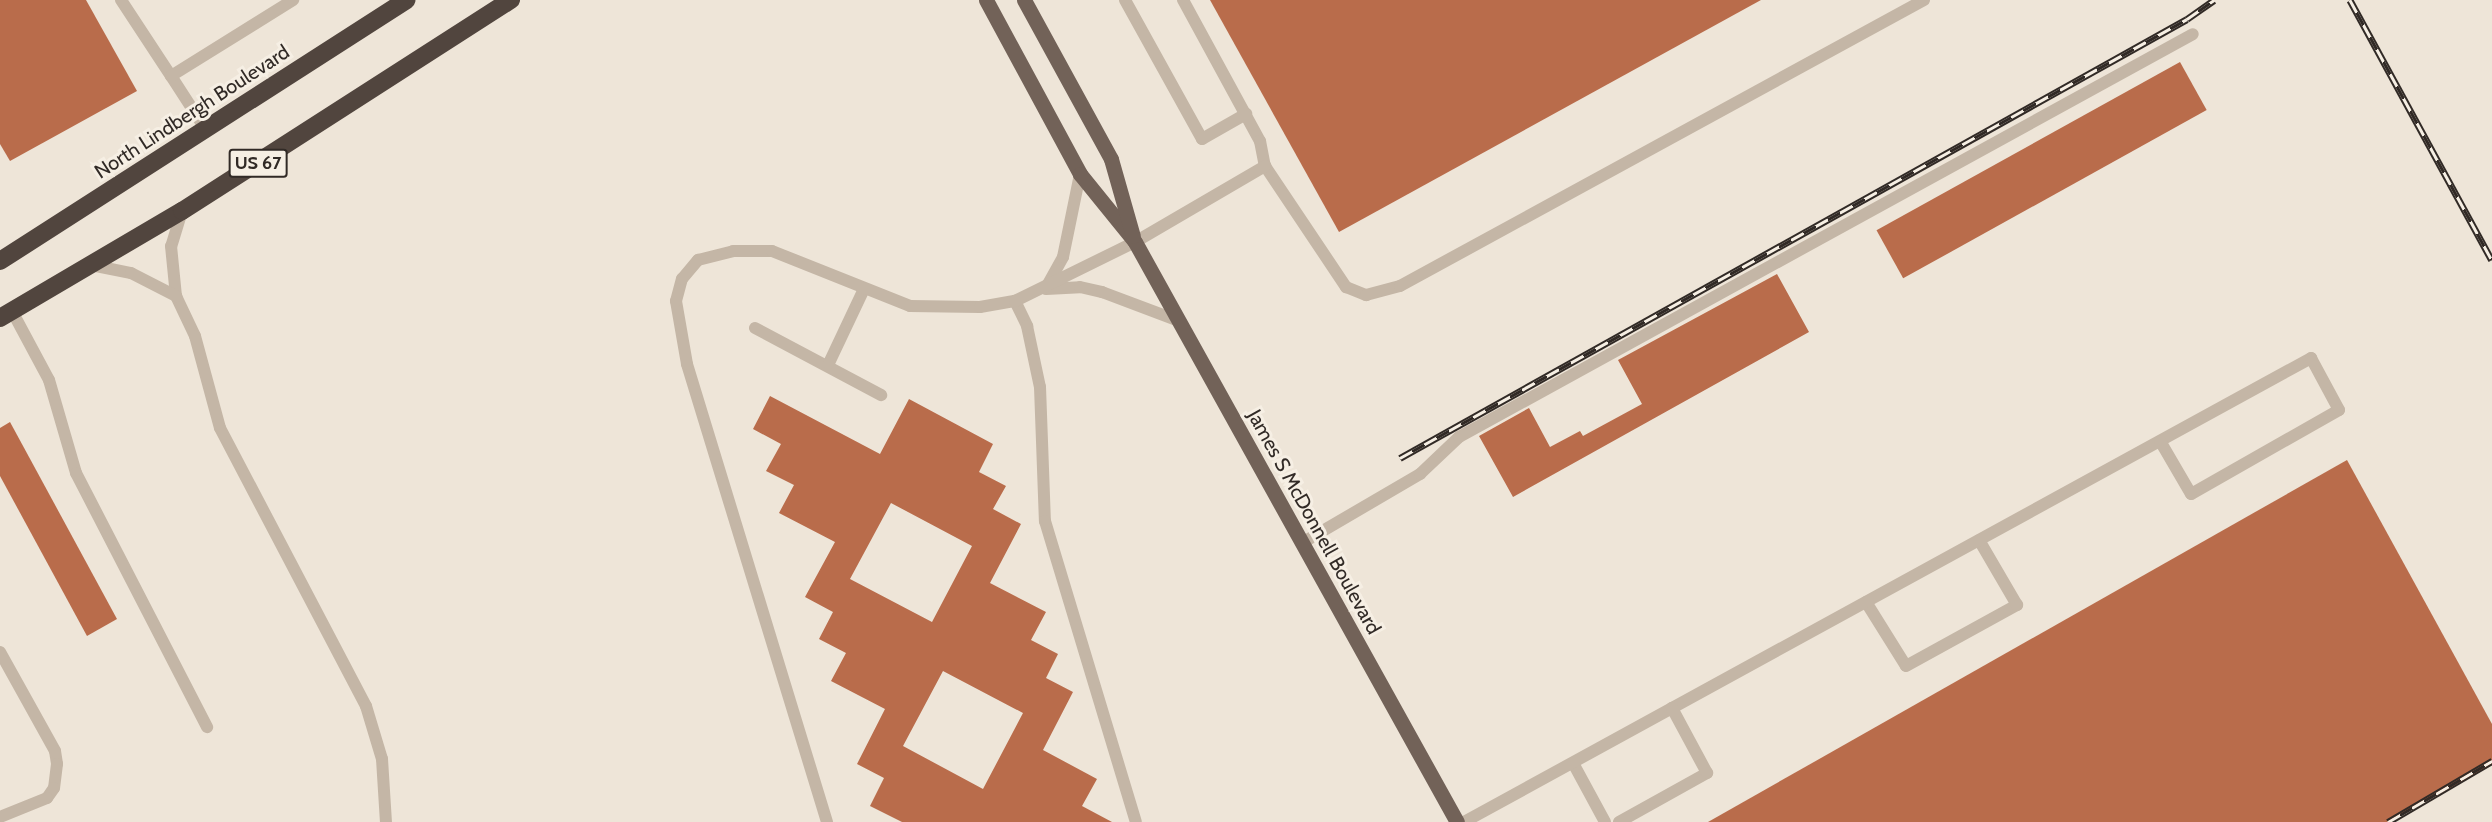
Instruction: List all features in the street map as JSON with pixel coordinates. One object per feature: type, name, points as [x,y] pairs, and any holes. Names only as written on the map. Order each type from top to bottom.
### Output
[{"type":"highway","name":"US 67","points":[[6,314],[182,211],[511,0]]},
{"type":"highway","name":"North Lindbergh Boulevard","points":[[2,256],[206,130],[395,3]]},
{"type":"main road","name":"James S McDonnell Boulevard","points":[[986,0],[1080,174],[1135,242],[1457,822]]},
{"type":"main road","name":"James S McDonnell Boulevard","points":[[1024,0],[1111,159],[1135,242]]},
{"type":"lane","points":[[121,0],[206,130]]},
{"type":"lane","points":[[171,76],[292,0]]},
{"type":"lane","points":[[1125,0],[1202,139],[1245,114]]},
{"type":"lane","points":[[1183,0],[1260,141],[1265,166],[1346,287],[1366,295],[1400,286],[1924,0]]},
{"type":"lane","points":[[1302,543],[1420,474],[1459,437],[2193,34]]},
{"type":"lane","points":[[827,822],[687,364],[676,301],[682,279],[698,260],[733,251],[772,251],[809,262],[864,289],[910,306],[934,309],[1015,301],[1045,290],[1135,242],[1265,166]]},
{"type":"lane","points":[[1045,290],[1064,257],[1080,174]]},
{"type":"lane","points":[[182,211],[171,246],[176,296],[195,336],[220,428],[366,706],[382,759],[386,822]]},
{"type":"lane","points":[[91,266],[131,273],[176,296]]},
{"type":"lane","points":[[1045,290],[1080,287],[1102,292],[1179,321]]},
{"type":"lane","points":[[829,363],[864,289]]},
{"type":"lane","points":[[1015,301],[1027,326],[1040,387],[1045,521],[1136,822]]},
{"type":"lane","points":[[6,314],[49,380],[76,473],[207,727]]},
{"type":"lane","points":[[755,328],[829,363],[881,395]]},
{"type":"lane","points":[[1464,822],[2311,358],[2339,410],[2192,494],[2160,441]]},
{"type":"lane","points":[[1866,602],[1906,666],[2007,611],[2017,605],[1979,540]]},
{"type":"lane","points":[[0,652],[54,751],[57,764],[54,788],[47,798],[0,817]]},
{"type":"lane","points":[[1619,822],[1707,774],[1672,708]]},
{"type":"lane","points":[[1573,763],[1605,822]]},
{"type":"building","points":[[0,0],[86,0],[137,91],[10,161],[0,144]]},
{"type":"building","points":[[1210,0],[1761,0],[1339,232]]},
{"type":"building","points":[[2180,62],[2207,110],[1903,278],[1877,230]]},
{"type":"building","points":[[1777,274],[1809,332],[1513,497],[1479,436],[1529,408],[1550,447],[1580,431],[1583,436],[1642,404],[1618,360]]},
{"type":"building","points":[[770,396],[880,454],[909,399],[993,444],[979,472],[1006,486],[993,509],[1021,524],[990,583],[1046,612],[1031,640],[1058,654],[1046,678],[1073,692],[1043,750],[1097,779],[1082,806],[1112,822],[902,822],[870,806],[884,778],[857,764],[885,709],[831,681],[846,653],[819,639],[833,612],[805,597],[835,542],[779,513],[794,485],[766,471],[781,444],[753,429]],"holes":[[[891,503],[972,546],[932,622],[850,579]],[[943,671],[1023,713],[983,789],[903,746]]]},
{"type":"building","points":[[10,422],[117,619],[87,636],[0,476],[0,428]]},
{"type":"building","points":[[2347,460],[2492,724],[2492,765],[2389,822],[1708,822]]},
{"type":"railway","points":[[1400,458],[2187,19],[2214,0]]},
{"type":"railway","points":[[2350,0],[2492,260]]},
{"type":"railway","points":[[2388,822],[2492,761]]}]
